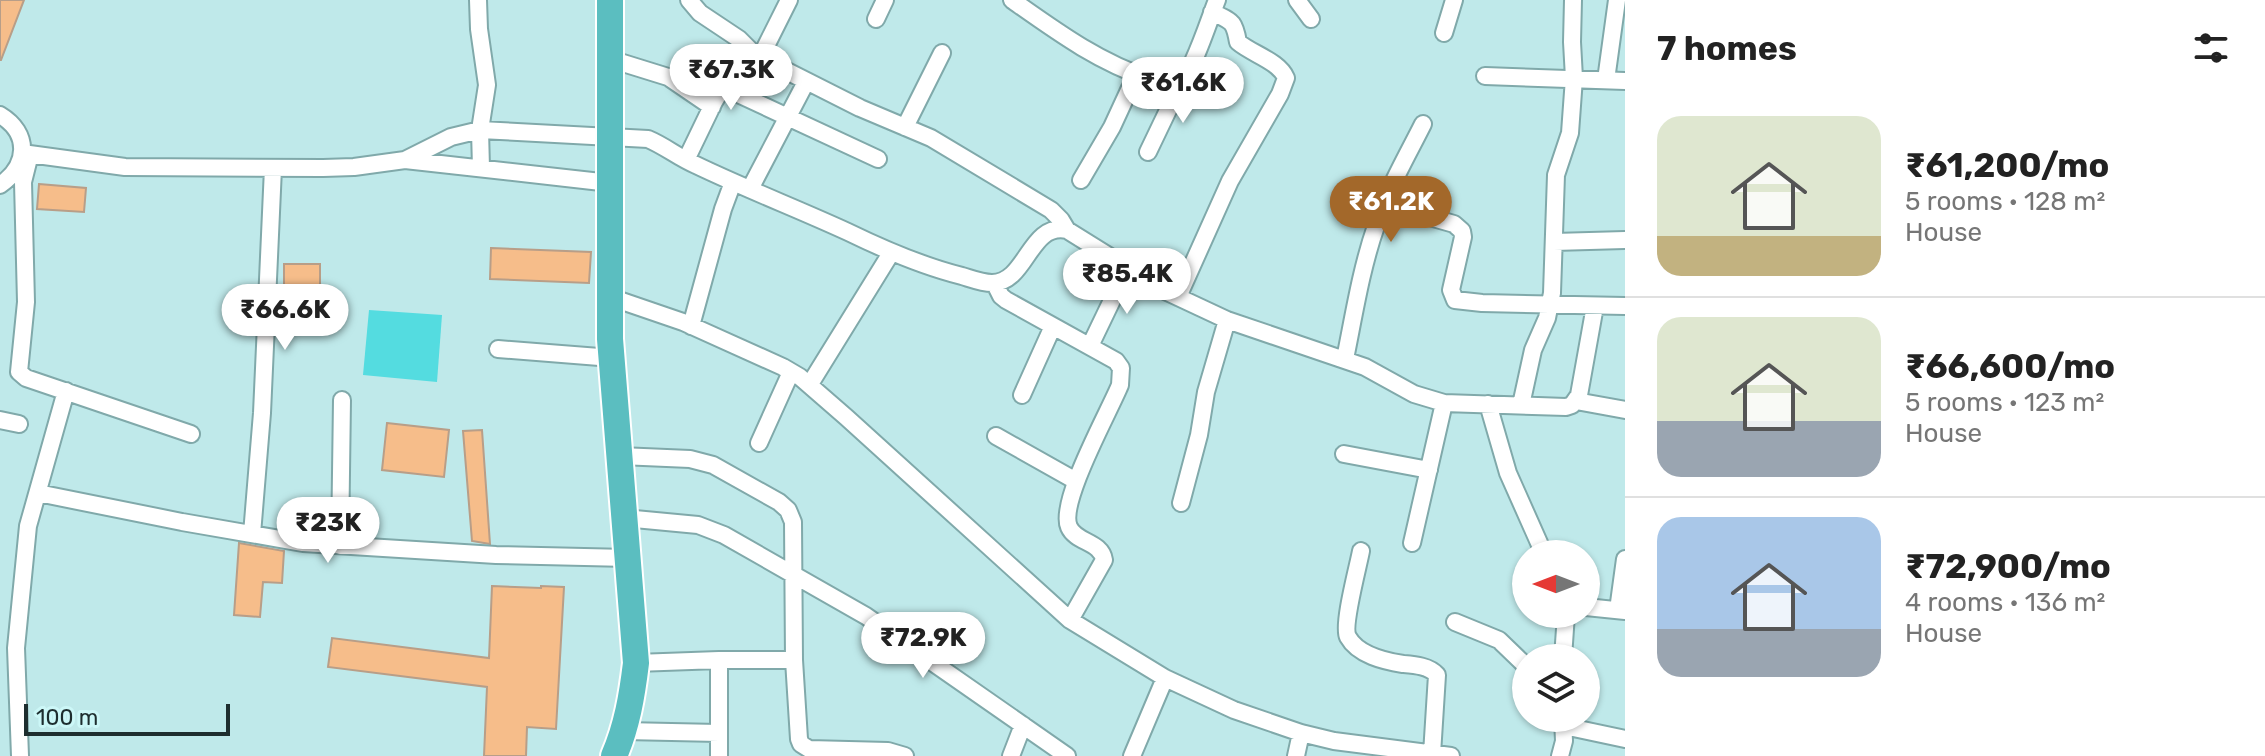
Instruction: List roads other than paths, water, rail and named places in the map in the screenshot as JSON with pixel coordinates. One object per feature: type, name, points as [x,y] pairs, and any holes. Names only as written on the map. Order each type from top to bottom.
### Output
[{"type":"highway","points":[[610,0],[612,358],[636,663],[631,702],[614,756]]},
{"type":"street","points":[[478,0],[487,85],[480,130],[481,168]]},
{"type":"street","points":[[689,0],[700,13],[739,39],[753,53],[860,108],[945,145],[1051,210],[1067,230]]},
{"type":"street","points":[[686,160],[723,87],[753,53],[789,0]]},
{"type":"street","points":[[876,19],[885,0]]},
{"type":"street","points":[[1012,0],[1092,55],[1167,85],[1182,81]]},
{"type":"street","points":[[1297,0],[1311,19]]},
{"type":"street","points":[[1444,33],[1454,0]]},
{"type":"street","points":[[1521,405],[1533,350],[1551,305],[1556,175],[1570,133],[1574,78],[1573,0]]},
{"type":"street","points":[[1606,80],[1617,0]]},
{"type":"street","points":[[1148,152],[1188,74],[1214,6],[1234,25],[1238,42],[1284,72],[1286,78],[1230,181],[1178,297]]},
{"type":"street","points":[[905,127],[942,53]]},
{"type":"street","points":[[610,59],[668,77],[712,107]]},
{"type":"street","points":[[1081,180],[1112,127],[1136,75]]},
{"type":"street","points":[[1485,76],[1625,81]]},
{"type":"street","points":[[750,189],[806,82]]},
{"type":"street","points":[[723,87],[878,159]]},
{"type":"street","points":[[0,115],[18,131],[26,154],[23,182],[26,302],[19,372],[26,378],[191,434]]},
{"type":"street","points":[[1345,359],[1367,252],[1384,204],[1423,124]]},
{"type":"street","points":[[405,160],[451,137],[480,130],[648,139],[686,160],[891,253],[950,273],[995,284],[1009,278],[1043,234],[1058,228],[1067,230],[1178,297],[1227,320],[1345,359],[1414,394],[1444,403],[1566,407],[1576,401],[1625,410]]},
{"type":"street","points":[[26,154],[125,167],[354,167],[405,160],[610,183]]},
{"type":"street","points":[[0,185],[11,177],[26,154]]},
{"type":"street","points":[[252,534],[262,413],[273,168]]},
{"type":"street","points":[[691,326],[733,182]]},
{"type":"street","points":[[1384,204],[1454,224],[1462,231],[1451,290],[1455,300],[1625,306]]},
{"type":"street","points":[[1554,242],[1625,240]]},
{"type":"street","points":[[810,384],[891,253]]},
{"type":"street","points":[[1090,346],[1127,269]]},
{"type":"street","points":[[995,284],[1001,296],[1120,365],[1122,374],[1113,401],[1076,481],[1068,508],[1070,529],[1099,549],[1104,560],[1070,620]]},
{"type":"street","points":[[610,297],[691,326],[791,372],[810,384],[1070,620],[1165,678],[1234,710],[1301,733],[1414,754],[1451,756]]},
{"type":"street","points":[[1576,401],[1595,306]]},
{"type":"street","points":[[1181,503],[1199,435],[1206,392],[1227,320]]},
{"type":"street","points":[[1022,395],[1053,326]]},
{"type":"street","points":[[498,349],[612,358]]},
{"type":"street","points":[[759,443],[791,372]]},
{"type":"street","points":[[20,756],[16,648],[28,526],[66,391]]},
{"type":"street","points":[[340,546],[342,400]]},
{"type":"street","points":[[1412,543],[1444,403]]},
{"type":"street","points":[[1488,404],[1508,473],[1538,540]]},
{"type":"street","points":[[0,420],[19,424]]},
{"type":"street","points":[[996,436],[1076,481]]},
{"type":"street","points":[[1344,454],[1429,470]]},
{"type":"street","points":[[620,456],[701,460],[732,474],[788,510],[793,522],[794,660],[799,739],[804,747],[888,751],[905,756]]},
{"type":"street","points":[[38,493],[303,543],[496,555],[628,558]]},
{"type":"street","points":[[624,518],[698,525],[724,535],[866,616],[1067,756]]},
{"type":"street","points":[[1361,551],[1348,615],[1348,637],[1374,658],[1428,668],[1437,675],[1432,754]]},
{"type":"street","points":[[1600,609],[1621,611],[1625,559]]},
{"type":"street","points":[[1455,622],[1499,640],[1512,653]]},
{"type":"street","points":[[719,660],[719,756]]},
{"type":"street","points":[[636,663],[794,660]]},
{"type":"street","points":[[1132,756],[1165,678]]},
{"type":"street","points":[[1011,756],[1023,725]]},
{"type":"street","points":[[624,731],[719,733]]},
{"type":"street","points":[[1560,756],[1564,732]]},
{"type":"street","points":[[1600,732],[1625,739]]},
{"type":"street","points":[[1296,756],[1301,733]]},
{"type":"water","points":[[369,310],[442,315],[437,382],[363,375]]}]
